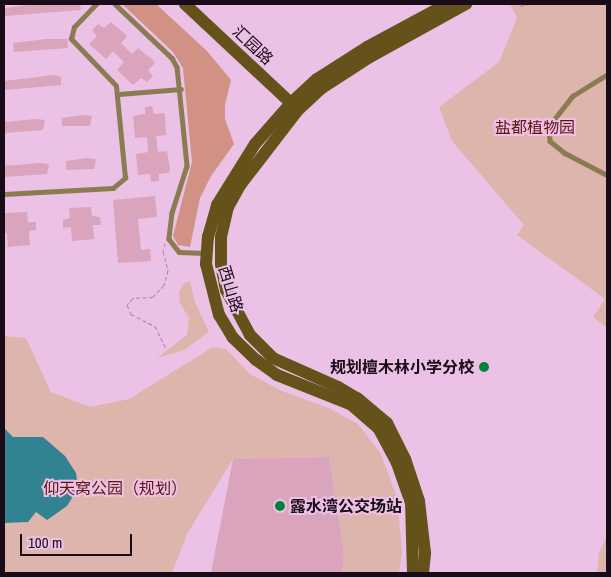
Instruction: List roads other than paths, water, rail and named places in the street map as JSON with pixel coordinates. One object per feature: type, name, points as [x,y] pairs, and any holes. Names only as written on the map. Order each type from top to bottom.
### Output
[{"type":"main road","name":"汇园路","points":[[185,4],[295,106]]},
{"type":"main road","name":"西山路","points":[[423,573],[424,553],[419,501],[406,459],[387,423],[358,398],[273,358],[250,335],[226,290],[221,264],[221,236],[228,207],[263,152],[295,106],[317,79],[366,48],[447,4]]},
{"type":"main road","name":"西山路","points":[[413,573],[411,502],[397,463],[378,428],[352,405],[277,376],[233,338],[219,315],[210,289],[207,253],[216,205],[255,144],[295,106],[322,88],[370,57],[466,4]]},
{"type":"lane","points":[[4,194],[92,190],[116,187],[122,183],[126,172],[116,86],[71,40],[74,28],[96,4]]},
{"type":"lane","points":[[115,4],[172,58],[179,72],[187,166],[172,213],[169,239],[179,252],[207,253]]},
{"type":"lane","points":[[607,75],[573,96],[554,117],[549,127],[550,141],[565,153],[607,175]]},
{"type":"lane","points":[[118,94],[181,89]]},
{"type":"place","name":"规划檀木林小学分校","points":[[484,367]]},
{"type":"place","name":"露水湾公交场站","points":[[280,506]]},
{"type":"park label","name":"盐都植物园","points":[[535,127]]},
{"type":"park label","name":"仰天窝公园（规划）","points":[[115,488]]}]
